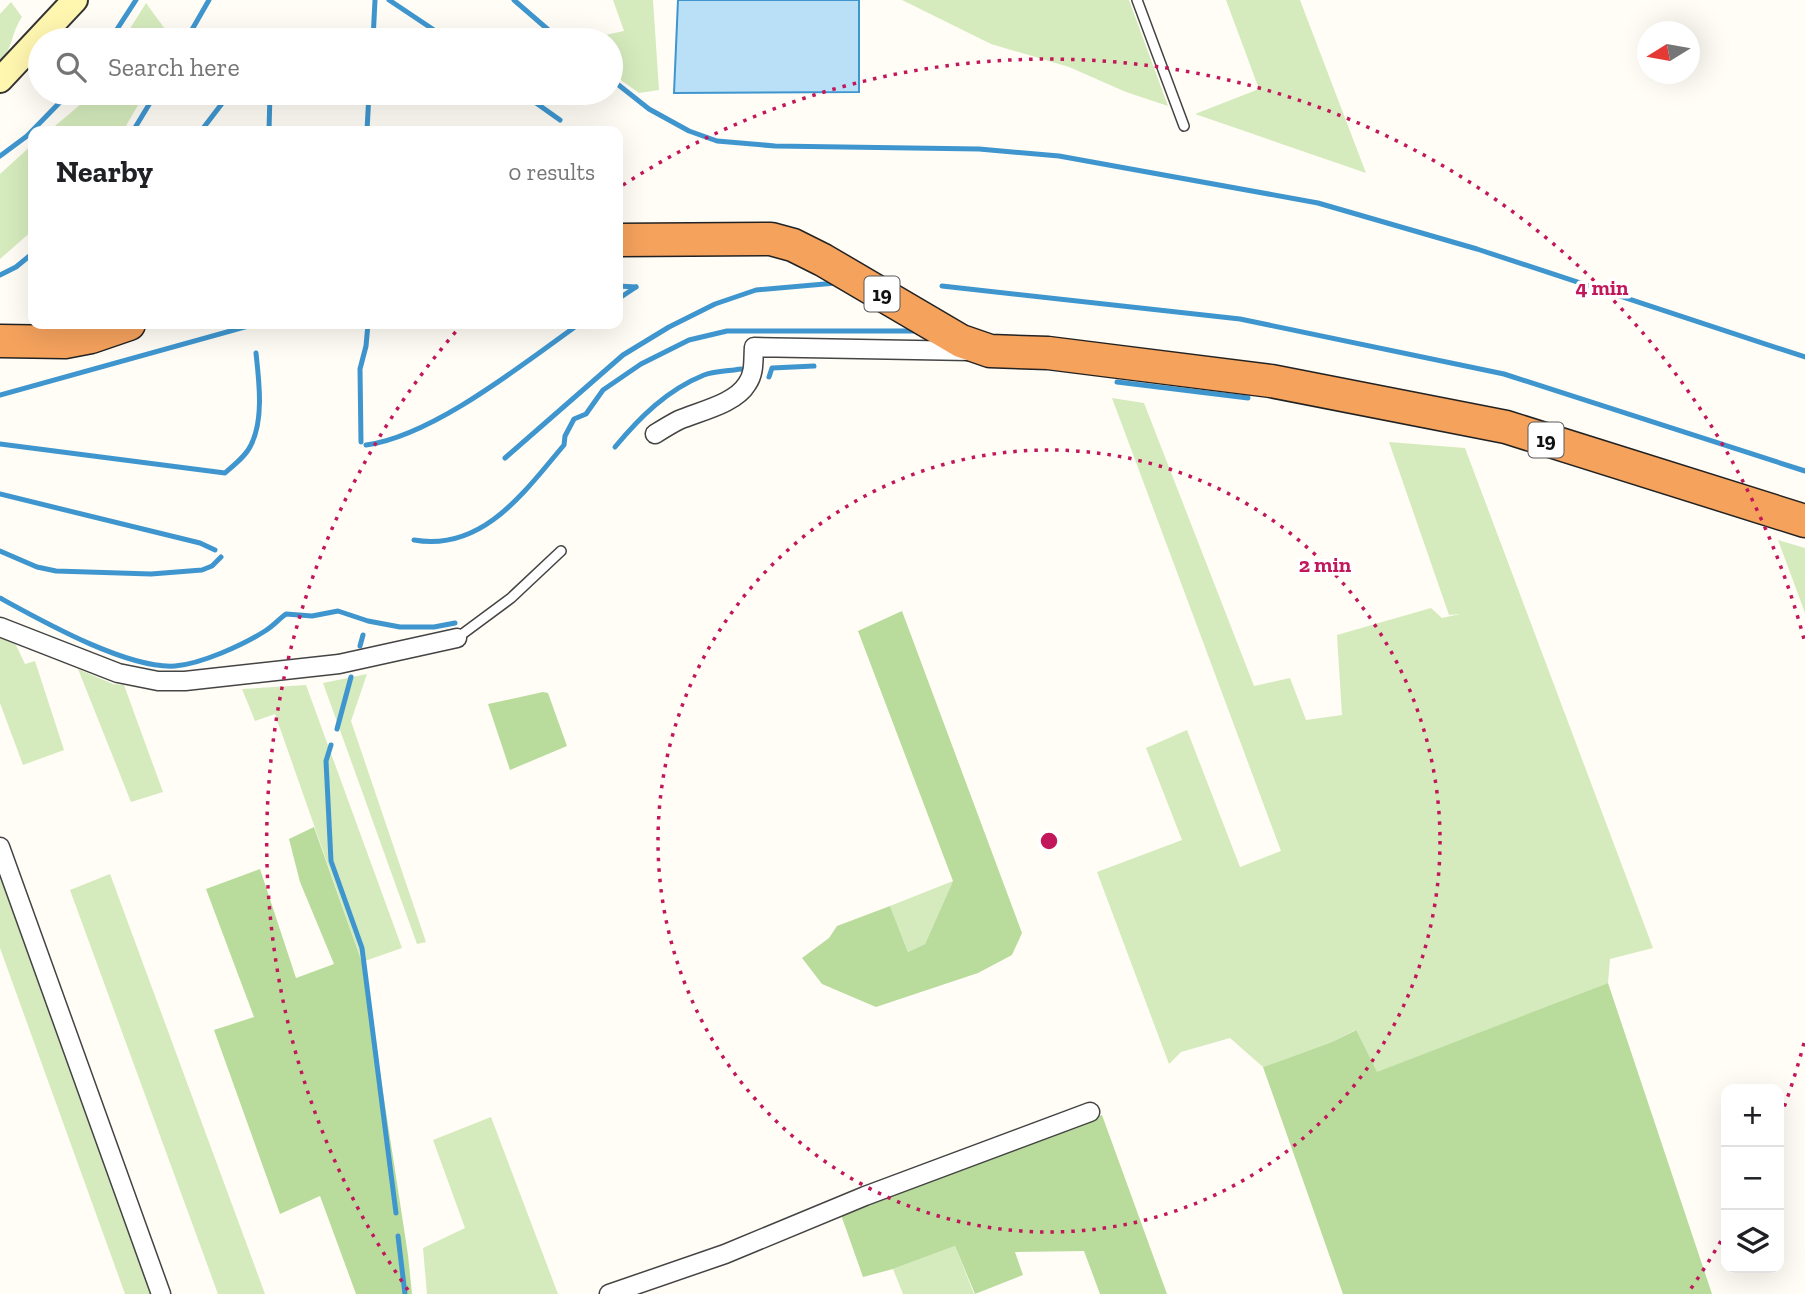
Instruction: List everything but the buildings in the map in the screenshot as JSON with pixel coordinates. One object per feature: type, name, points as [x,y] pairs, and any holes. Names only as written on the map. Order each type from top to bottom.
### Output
[{"type":"highway","name":"19","points":[[623,240],[771,239],[823,260],[961,341],[990,351],[1048,353],[1271,382],[1506,427],[1805,521]]},
{"type":"highway","points":[[0,341],[65,342],[114,329]]},
{"type":"main road","points":[[49,28],[75,0]]},
{"type":"main road","points":[[0,80],[28,50]]},
{"type":"street","points":[[655,434],[676,421],[730,399],[742,391],[749,382],[753,369],[754,346],[990,351]]},
{"type":"street","points":[[0,627],[118,673],[158,681],[185,681],[339,664],[457,638]]},
{"type":"street","points":[[0,847],[161,1294]]},
{"type":"street","points":[[609,1294],[725,1254],[865,1196],[1090,1112]]},
{"type":"lane","points":[[1137,0],[1184,126]]},
{"type":"lane","points":[[457,638],[511,598],[561,551]]},
{"type":"green space","points":[[613,0],[653,0],[659,90],[639,93],[623,82],[623,28]]},
{"type":"green space","points":[[902,0],[1129,0],[1168,106],[1126,92],[1069,67],[991,44]]},
{"type":"green space","points":[[1226,0],[1300,0],[1366,173],[1195,114],[1259,89]]},
{"type":"green space","points":[[11,2],[22,17],[0,62],[0,14]]},
{"type":"green space","points":[[146,3],[164,28],[130,28]]},
{"type":"green space","points":[[80,105],[138,105],[126,126],[55,126]]},
{"type":"green space","points":[[28,149],[28,234],[0,259],[0,174]]},
{"type":"green space","points":[[1112,398],[1144,403],[1254,686],[1290,678],[1306,720],[1342,715],[1337,635],[1431,608],[1442,618],[1460,614],[1449,615],[1389,442],[1465,448],[1653,948],[1610,959],[1608,983],[1376,1073],[1355,1030],[1332,1042],[1263,1067],[1230,1038],[1181,1052],[1169,1064],[1097,872],[1182,840],[1146,748],[1187,730],[1240,867],[1281,851]]},
{"type":"green space","points":[[1778,540],[1805,548],[1805,613]]},
{"type":"green space","points":[[902,611],[1022,933],[1012,955],[978,973],[876,1007],[822,984],[802,958],[829,938],[837,926],[890,906],[908,952],[925,944],[953,881],[858,631]]},
{"type":"green space","points":[[0,637],[16,645],[25,664],[35,661],[64,750],[23,765],[0,703]]},
{"type":"green space","points":[[78,669],[113,684],[124,685],[163,792],[131,802]]},
{"type":"green space","points":[[367,674],[351,721],[426,942],[417,944],[323,683]]},
{"type":"green space","points":[[306,685],[402,948],[362,962],[275,714],[255,721],[242,689]]},
{"type":"green space","points":[[548,693],[567,746],[510,770],[488,704]]},
{"type":"green space","points":[[314,827],[364,968],[412,1294],[356,1294],[320,1196],[280,1214],[214,1030],[254,1017],[206,889],[260,869],[296,978],[334,964],[300,882],[289,839]]},
{"type":"green space","points":[[0,867],[153,1294],[125,1294],[0,948]]},
{"type":"green space","points":[[110,874],[265,1294],[218,1294],[70,890]]},
{"type":"green space","points":[[953,881],[925,944],[908,952],[890,906]]},
{"type":"green space","points":[[1608,983],[1712,1294],[1343,1294],[1263,1067],[1332,1042],[1356,1030],[1377,1072]]},
{"type":"green space","points":[[1102,1115],[1167,1294],[1100,1294],[1084,1251],[1015,1252],[1023,1275],[975,1294],[955,1246],[863,1277],[840,1212],[998,1150]]},
{"type":"green space","points":[[491,1117],[558,1294],[427,1294],[423,1248],[465,1228],[433,1140]]},
{"type":"green space","points":[[955,1246],[974,1294],[903,1294],[893,1269]]},
{"type":"water","points":[[678,0],[859,0],[859,92],[674,93]]},
{"type":"waterway","points":[[118,28],[136,0]]},
{"type":"waterway","points":[[193,28],[209,0]]},
{"type":"waterway","points":[[374,28],[375,0]]},
{"type":"waterway","points":[[389,0],[431,28]]},
{"type":"waterway","points":[[514,0],[546,28]]},
{"type":"waterway","points":[[623,88],[649,109],[689,131],[717,141],[775,146],[979,149],[1059,156],[1318,203],[1477,249],[1805,357]]},
{"type":"waterway","points":[[37,126],[57,105]]},
{"type":"waterway","points":[[136,126],[149,105]]},
{"type":"waterway","points":[[205,126],[221,105]]},
{"type":"waterway","points":[[269,126],[270,105]]},
{"type":"waterway","points":[[367,126],[368,105]]},
{"type":"waterway","points":[[539,105],[560,120]]},
{"type":"waterway","points":[[0,156],[28,135]]},
{"type":"waterway","points":[[0,275],[28,257]]},
{"type":"waterway","points":[[505,458],[623,355],[669,327],[715,304],[756,290],[836,283]]},
{"type":"waterway","points":[[623,286],[636,287]]},
{"type":"waterway","points":[[942,286],[1240,319],[1504,374],[1805,471]]},
{"type":"waterway","points":[[623,296],[636,287]]},
{"type":"waterway","points":[[0,395],[238,329]]},
{"type":"waterway","points":[[361,442],[360,369],[368,329]]},
{"type":"waterway","points":[[366,445],[392,439],[448,413],[477,396],[572,329]]},
{"type":"waterway","points":[[414,540],[439,541],[461,537],[500,514],[534,481],[564,445],[565,436],[574,419],[586,414],[603,390],[641,364],[689,340],[727,331],[918,331]]},
{"type":"waterway","points":[[0,444],[225,473],[246,453],[258,424],[260,400],[256,353]]},
{"type":"waterway","points":[[769,377],[772,368],[814,366]]},
{"type":"waterway","points":[[615,447],[644,415],[678,388],[708,374],[741,369]]},
{"type":"waterway","points":[[1117,382],[1248,398]]},
{"type":"waterway","points":[[0,494],[200,543],[215,550]]},
{"type":"waterway","points":[[0,551],[37,567],[56,571],[151,574],[202,570],[212,566],[221,557]]},
{"type":"waterway","points":[[0,598],[85,642],[133,660],[155,665],[175,666],[209,658],[265,631],[286,614],[312,616],[338,611],[368,621],[400,627],[434,627],[455,623]]},
{"type":"waterway","points":[[360,646],[363,635]]},
{"type":"waterway","points":[[337,729],[351,677]]},
{"type":"waterway","points":[[331,745],[326,761],[331,861],[362,948],[396,1213]]},
{"type":"waterway","points":[[398,1236],[405,1294]]}]
